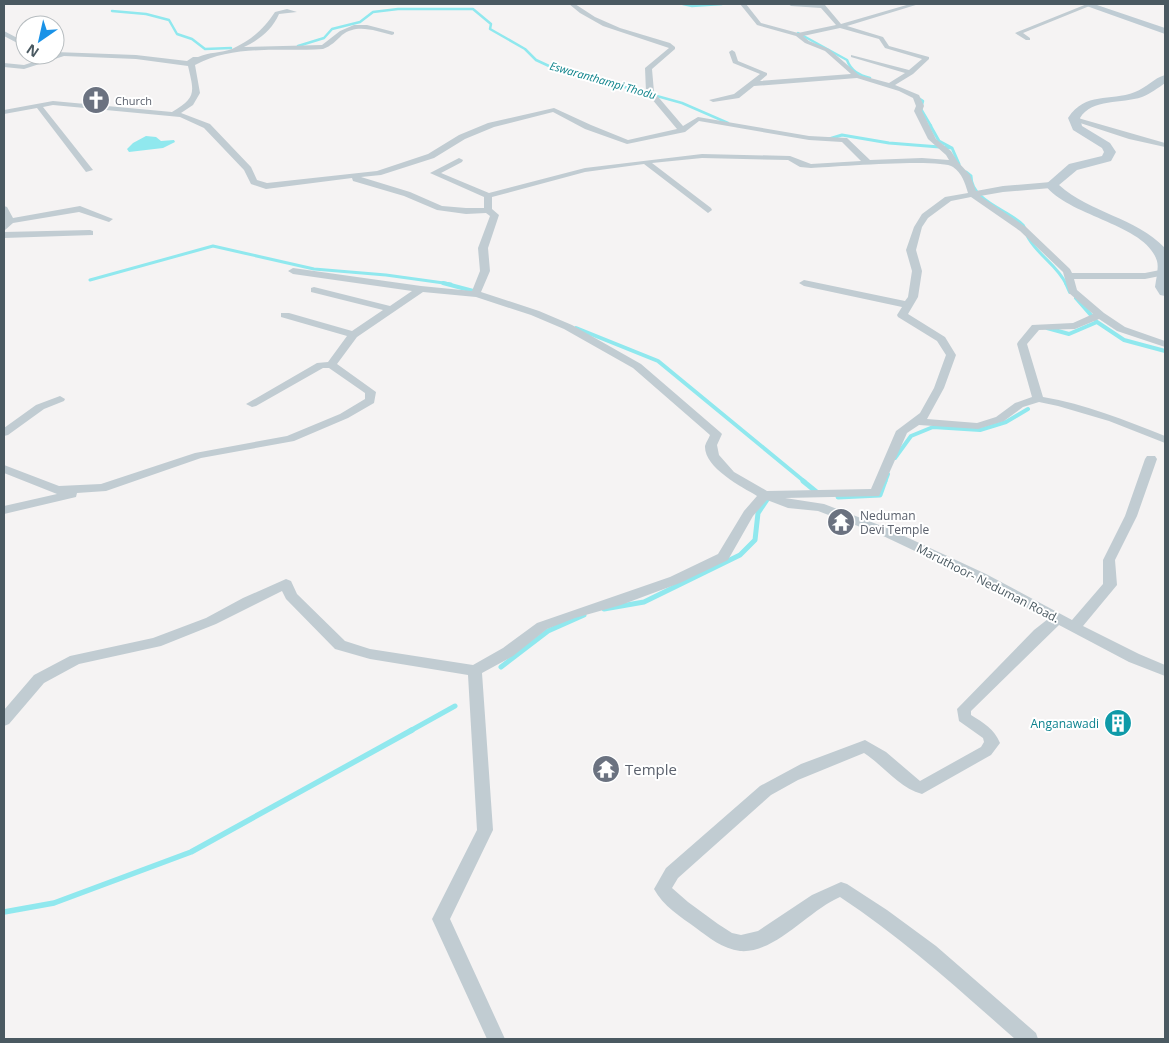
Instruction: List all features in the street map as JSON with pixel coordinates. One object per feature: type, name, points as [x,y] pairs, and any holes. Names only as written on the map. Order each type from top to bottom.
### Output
[{"type":"street","points":[[572,4],[600,21],[627,33],[668,44],[673,48],[648,68],[652,94],[682,130]]},
{"type":"street","points":[[744,4],[759,24],[798,35],[807,42],[827,50],[857,76]]},
{"type":"street","points":[[791,4],[823,6],[840,26],[881,38],[888,47],[928,58],[911,72],[890,85]]},
{"type":"street","points":[[798,35],[840,26],[916,4]]},
{"type":"street","points":[[1028,39],[1018,33],[1088,4],[1165,31]]},
{"type":"street","points":[[178,113],[190,104],[197,93],[197,84],[190,61],[202,54],[249,43],[272,23],[277,12],[294,12]]},
{"type":"street","points":[[65,54],[136,57],[191,64],[201,57],[222,52],[324,47],[353,27],[364,27],[392,33]]},
{"type":"street","points":[[4,33],[15,39]]},
{"type":"street","points":[[713,100],[736,96],[765,74],[735,62],[732,52]]},
{"type":"street","points":[[852,56],[911,72]]},
{"type":"street","points":[[4,65],[24,67],[30,65]]},
{"type":"street","points":[[754,84],[857,76],[890,85],[916,97],[920,106],[918,112],[930,135],[944,147],[954,163],[966,175],[973,195],[1023,229],[1067,271],[1072,292],[1100,316],[1121,329],[1165,344]]},
{"type":"street","points":[[1074,118],[1080,109],[1090,104],[1138,95],[1165,79]]},
{"type":"street","points":[[4,112],[52,103],[178,113],[207,126],[248,170],[254,182],[266,186],[378,173],[431,156],[462,137],[491,125],[554,110],[588,127],[627,142],[682,130],[698,119],[820,139],[844,140],[868,162]]},
{"type":"street","points":[[38,105],[89,170]]},
{"type":"street","points":[[1074,118],[1132,137],[1165,145]]},
{"type":"street","points":[[293,271],[420,289],[476,291],[535,313],[568,327],[637,366],[716,434],[711,445],[713,456],[730,475],[765,495],[792,499],[874,493],[902,432],[925,415],[939,388],[951,355],[940,339],[902,315],[913,297],[917,271],[911,250],[918,227],[925,216],[948,199],[985,192],[1052,185],[1073,167],[1108,158],[1110,152],[1106,146],[1077,128],[1074,118]]},
{"type":"street","points":[[459,160],[434,173],[488,196],[585,170],[702,156],[790,158],[803,165],[811,166],[922,160],[954,163]]},
{"type":"street","points":[[646,162],[708,210]]},
{"type":"street","points":[[366,180],[378,173]]},
{"type":"street","points":[[332,178],[366,180],[440,208],[466,211],[488,210],[495,215],[483,248],[485,271],[476,291]]},
{"type":"street","points":[[1052,185],[1069,200],[1105,216],[1156,245],[1163,254],[1165,266],[1162,286],[1165,292]]},
{"type":"street","points":[[488,196],[488,210]]},
{"type":"street","points":[[4,209],[10,221]]},
{"type":"street","points":[[4,228],[10,221],[80,209],[109,219]]},
{"type":"street","points":[[4,235],[90,233]]},
{"type":"street","points":[[1068,276],[1145,276],[1165,266]]},
{"type":"street","points":[[804,283],[908,304]]},
{"type":"street","points":[[331,365],[353,335],[420,289]]},
{"type":"street","points":[[314,290],[391,309]]},
{"type":"street","points":[[285,315],[353,335]]},
{"type":"street","points":[[1038,399],[1022,344],[1036,327],[1075,326],[1100,316]]},
{"type":"street","points":[[4,469],[58,490],[102,488],[199,456],[290,440],[344,416],[370,401],[371,392],[331,365],[321,365],[252,404]]},
{"type":"street","points":[[4,433],[40,407],[60,399]]},
{"type":"street","points":[[916,421],[978,426],[1000,419],[1020,405],[1038,399],[1060,403],[1113,420],[1165,440]]},
{"type":"street","name":"Maruthoor- Neduman Road.","points":[[1074,627],[1110,585],[1109,560],[1131,516],[1151,459]]},
{"type":"street","points":[[4,510],[72,494],[82,489]]},
{"type":"street","points":[[4,720],[40,679],[76,660],[156,642],[211,622],[248,601],[286,584],[291,596],[340,645],[370,654],[475,671],[508,652],[542,626],[658,586],[723,557],[748,514],[765,495]]},
{"type":"street","name":"Maruthoor- Neduman Road.","points":[[792,499],[820,507],[883,531],[981,578],[1134,658],[1165,671]]},
{"type":"street","points":[[1029,1039],[930,952],[881,915],[841,889],[828,895],[773,932],[744,944],[730,940],[712,929],[663,889],[672,873],[764,790],[792,775],[865,746],[880,756],[915,786],[922,788],[986,751],[992,744],[988,735],[964,717],[964,709],[1057,618]]},
{"type":"street","points":[[475,671],[485,830],[441,919],[496,1039]]},
{"type":"water","points":[[146,136],[156,137],[161,141],[174,140],[175,142],[163,148],[129,152],[127,149],[133,143]]},
{"type":"waterway","points":[[683,4],[692,6],[722,4]]},
{"type":"waterway","name":"Eswaranthampi Thodu","points":[[298,46],[324,38],[332,29],[360,22],[373,12],[398,9],[473,9],[491,24],[490,29],[525,49],[536,60],[549,66],[682,103],[728,123]]},
{"type":"waterway","name":"Eswaranthampi Thodu","points":[[112,11],[146,14],[169,20],[177,34],[192,39],[205,49],[231,48]]},
{"type":"waterway","points":[[798,33],[847,60],[856,72],[870,78]]},
{"type":"waterway","points":[[917,97],[923,101],[921,109],[931,126]]},
{"type":"waterway","points":[[930,125],[939,141],[952,148]]},
{"type":"waterway","name":"Eswaranthampi Thodu","points":[[829,139],[842,135],[889,143],[952,148]]},
{"type":"waterway","points":[[952,148],[959,164]]},
{"type":"waterway","points":[[966,172],[971,176],[973,185],[983,199],[1023,225],[1033,245],[1058,272],[1066,284]]},
{"type":"waterway","points":[[90,280],[213,246],[314,269],[386,275],[451,284]]},
{"type":"waterway","points":[[443,283],[477,292]]},
{"type":"waterway","points":[[1066,283],[1070,292]]},
{"type":"waterway","points":[[1076,298],[1097,322]]},
{"type":"waterway","points":[[1047,328],[1069,334],[1097,322]]},
{"type":"waterway","points":[[1097,322],[1124,340],[1165,351]]},
{"type":"waterway","points":[[576,328],[658,361],[805,482]]},
{"type":"waterway","points":[[895,458],[911,436],[933,427],[980,430],[1006,422],[1028,409]]},
{"type":"waterway","points":[[885,482],[888,474]]},
{"type":"waterway","points":[[803,481],[819,494]]},
{"type":"waterway","points":[[838,497],[880,495],[885,481]]},
{"type":"waterway","points":[[604,609],[644,602],[740,555],[755,540],[758,513],[768,498],[771,498]]},
{"type":"waterway","points":[[501,667],[548,631],[584,615]]},
{"type":"waterway","points":[[410,731],[455,706]]},
{"type":"waterway","points":[[4,912],[54,903],[191,852],[412,730]]},
{"type":"place","name":"Church","points":[[96,100]]},
{"type":"place","name":"Neduman Devi Temple","points":[[841,522]]},
{"type":"place","name":"Anganawadi","points":[[1118,723]]},
{"type":"place","name":"Temple","points":[[606,769]]}]
